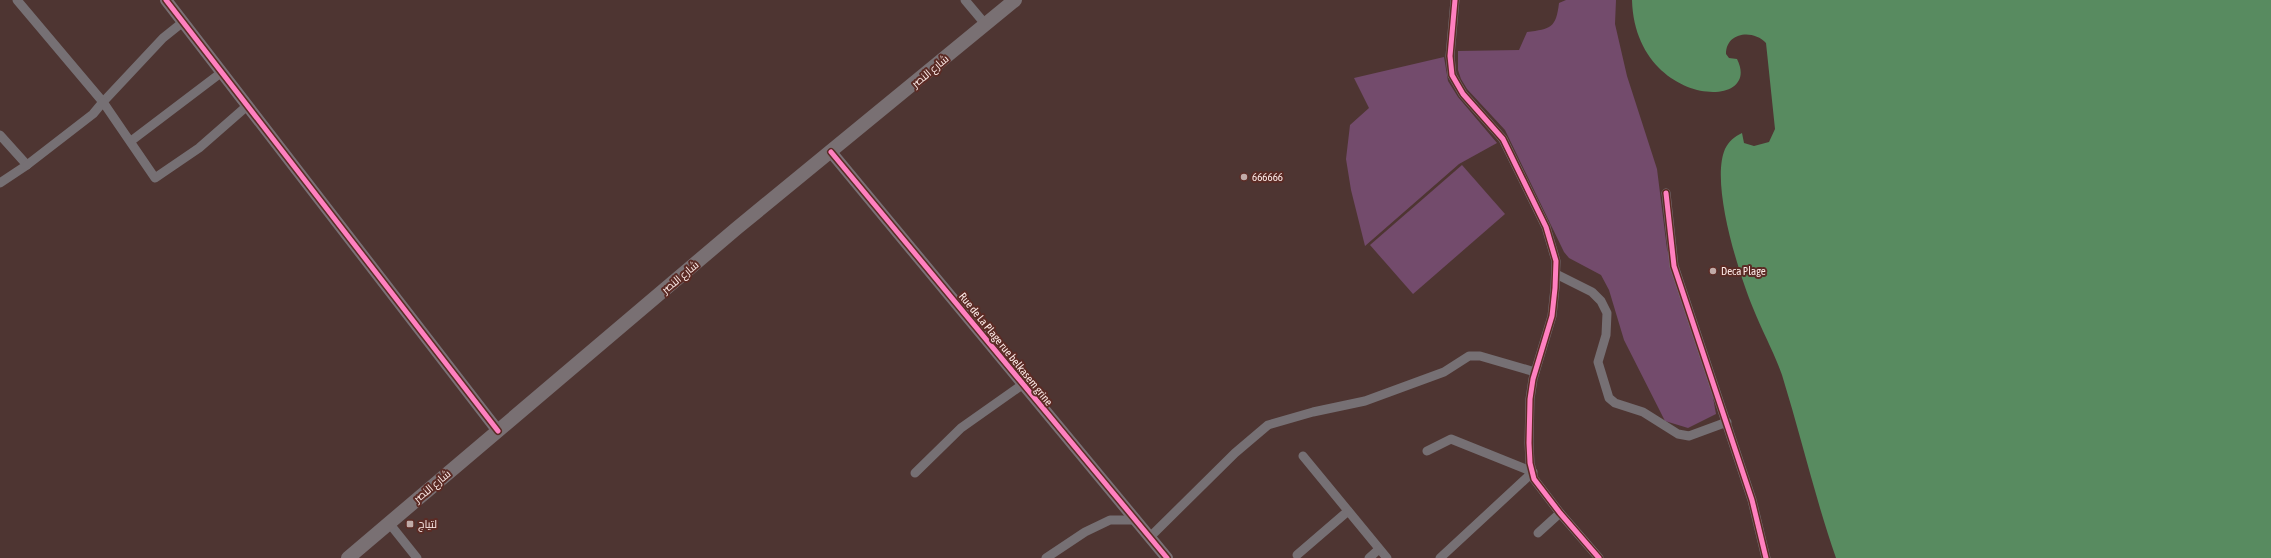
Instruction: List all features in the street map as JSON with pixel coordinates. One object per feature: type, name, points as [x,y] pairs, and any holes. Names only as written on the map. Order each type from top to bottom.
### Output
[{"type":"main road","name":"شارع النصر","points":[[348,558],[731,233],[1015,0]]},
{"type":"street","points":[[17,0],[103,102],[155,178],[199,148],[247,106]]},
{"type":"street","points":[[166,0],[498,431]]},
{"type":"street","points":[[965,0],[986,24]]},
{"type":"street","points":[[1455,0],[1450,56],[1452,75],[1463,94],[1504,139],[1546,227],[1556,261],[1552,316],[1535,372],[1530,399],[1530,463],[1538,486],[1599,558]]},
{"type":"street","points":[[0,183],[27,165],[93,114],[162,38],[183,22]]},
{"type":"street","points":[[131,141],[222,72]]},
{"type":"street","points":[[0,135],[27,165]]},
{"type":"street","name":"Rue de La Plage rue belkasem grine","points":[[831,152],[1022,385],[1167,558]]},
{"type":"street","points":[[1666,193],[1674,266],[1752,500],[1766,558]]},
{"type":"street","points":[[1556,274],[1592,292],[1601,301],[1606,313],[1606,335],[1598,362],[1608,398],[1615,403],[1643,412],[1678,434],[1689,436],[1727,422]]},
{"type":"street","points":[[1150,537],[1235,453],[1268,425],[1313,412],[1365,400],[1444,372],[1470,356],[1480,356],[1535,372]]},
{"type":"street","points":[[915,473],[961,428],[1022,385]]},
{"type":"street","points":[[1427,451],[1451,439],[1533,472]]},
{"type":"street","points":[[1303,456],[1387,558]]},
{"type":"street","points":[[1440,558],[1533,472]]},
{"type":"street","points":[[1297,555],[1348,511]]},
{"type":"street","points":[[1538,533],[1560,513]]},
{"type":"street","points":[[1046,558],[1085,532],[1110,520],[1135,520]]},
{"type":"street","points":[[389,523],[417,558]]},
{"type":"street","points":[[1369,558],[1379,549]]},
{"type":"shaded area","points":[[1566,0],[1616,0],[1615,24],[1627,76],[1657,169],[1667,249],[1711,386],[1716,414],[1688,428],[1665,421],[1624,340],[1609,290],[1601,275],[1569,258],[1564,252],[1505,130],[1467,89],[1458,70],[1458,51],[1519,50],[1527,32],[1542,30],[1551,26],[1556,18],[1559,3]]},
{"type":"shaded area","points":[[1632,0],[2271,0],[2271,558],[1836,558],[1821,513],[1782,375],[1747,293],[1734,252],[1728,229],[1721,184],[1721,164],[1728,144],[1742,133],[1744,143],[1754,146],[1769,142],[1775,129],[1766,43],[1754,36],[1741,35],[1735,37],[1730,41],[1726,54],[1729,58],[1737,59],[1740,76],[1732,87],[1716,92],[1696,90],[1674,80],[1653,62],[1638,35]]},
{"type":"shaded area","points":[[1444,57],[1448,81],[1458,97],[1497,143],[1459,164],[1365,246],[1351,190],[1346,159],[1350,125],[1369,108],[1354,78]]},
{"type":"shaded area","points":[[1462,165],[1505,214],[1413,294],[1370,245]]},
{"type":"cycle path","points":[[166,0],[498,431]]},
{"type":"cycle path","points":[[1455,0],[1450,56],[1452,75],[1463,94],[1503,139],[1546,227],[1556,261],[1552,316],[1533,379],[1530,399],[1529,443],[1530,463],[1534,479],[1560,513],[1599,558]]},
{"type":"cycle path","points":[[831,152],[1167,558]]},
{"type":"cycle path","points":[[1666,193],[1674,266],[1752,500],[1766,558]]},
{"type":"place","name":"666666","points":[[1244,177]]},
{"type":"place","name":"Deca Plage","points":[[1713,271]]},
{"type":"place","name":"لتياج","points":[[410,524]]}]
